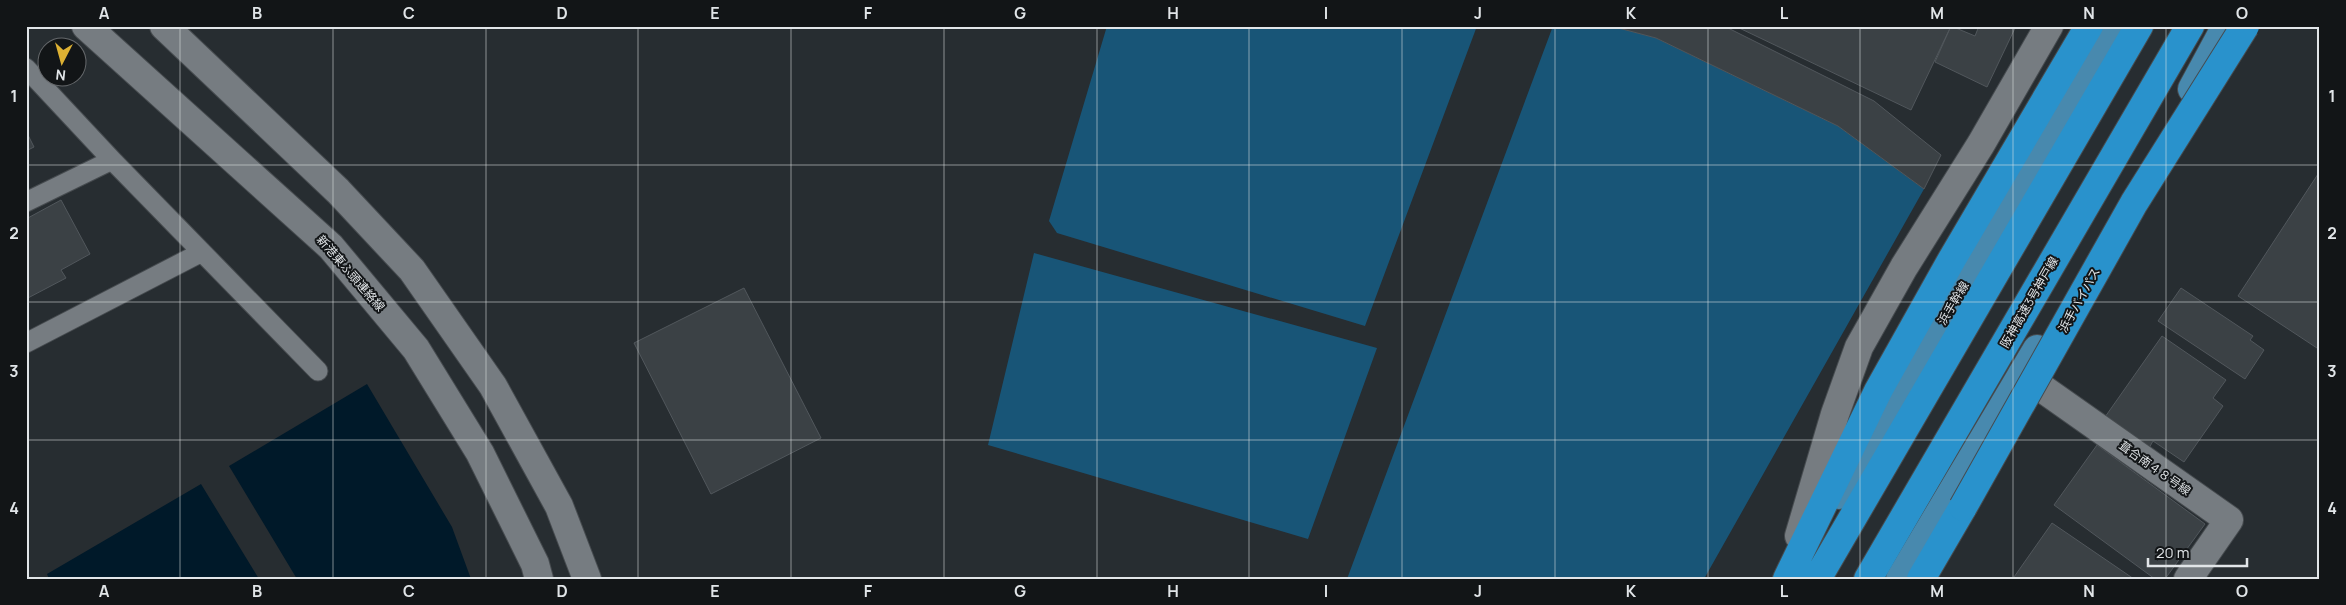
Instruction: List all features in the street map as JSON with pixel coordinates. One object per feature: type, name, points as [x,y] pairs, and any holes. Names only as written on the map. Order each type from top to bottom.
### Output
[{"type":"highway","points":[[1787,579],[1878,391],[1952,259],[2089,26]]},
{"type":"highway","points":[[1818,579],[2139,26]]},
{"type":"highway","name":"阪神高速3号神戸線","points":[[1868,579],[2190,26]]},
{"type":"highway","name":"浜手バイパス","points":[[1921,579],[2134,204],[2245,26]]},
{"type":"main road","name":"浜手幹線","points":[[1787,579],[1821,525],[2116,26]]},
{"type":"main road","points":[[1900,579],[2184,104],[2226,26]]},
{"type":"street","name":"新港東ふ頭連絡線","points":[[86,26],[331,247],[416,348],[480,453],[535,564],[539,579]]},
{"type":"street","points":[[164,26],[338,191],[412,270],[494,386],[559,506],[587,579]]},
{"type":"street","points":[[1787,579],[1835,414],[1859,347],[1904,267],[1981,144],[2049,26]]},
{"type":"street","name":"葺合南４８号線","points":[[2022,374],[2229,520],[2188,579]]},
{"type":"lane","points":[[26,68],[112,160],[318,371]]},
{"type":"lane","points":[[26,202],[112,160]]},
{"type":"lane","points":[[26,343],[202,252]]},
{"type":"shaded area","points":[[1107,26],[1477,26],[1365,326],[1057,233],[1049,221]]},
{"type":"shaded area","points":[[1553,26],[1611,26],[1656,38],[1838,126],[1924,189],[1704,579],[1347,579]]},
{"type":"shaded area","points":[[1034,253],[1377,348],[1308,539],[988,445]]},
{"type":"shaded area","points":[[367,384],[452,527],[471,579],[297,579],[229,466]]},
{"type":"shaded area","points":[[201,484],[259,579],[49,579],[47,574]]},
{"type":"building","points":[[1611,26],[1724,26],[1874,101],[1941,155],[1924,189],[1838,126],[1656,38]]},
{"type":"building","points":[[1735,26],[1951,26],[1911,110]]},
{"type":"building","points":[[1951,26],[1975,36],[1979,26],[2016,26],[1987,87],[1935,62]]},
{"type":"building","points":[[26,131],[34,147],[26,151]]},
{"type":"building","points":[[2320,171],[2320,350],[2238,296]]},
{"type":"building","points":[[61,200],[90,254],[61,270],[66,278],[26,299],[26,219]]},
{"type":"building","points":[[744,288],[821,438],[711,494],[634,343]]},
{"type":"building","points":[[2181,288],[2253,336],[2250,340],[2264,350],[2245,379],[2158,321]]},
{"type":"building","points":[[2162,336],[2226,380],[2213,398],[2223,406],[2184,462],[2153,441],[2149,448],[2105,417]]},
{"type":"building","points":[[2097,445],[2205,524],[2165,579],[2155,579],[2054,505]]},
{"type":"building","points":[[2052,523],[2134,579],[2017,579],[2014,577]]}]
